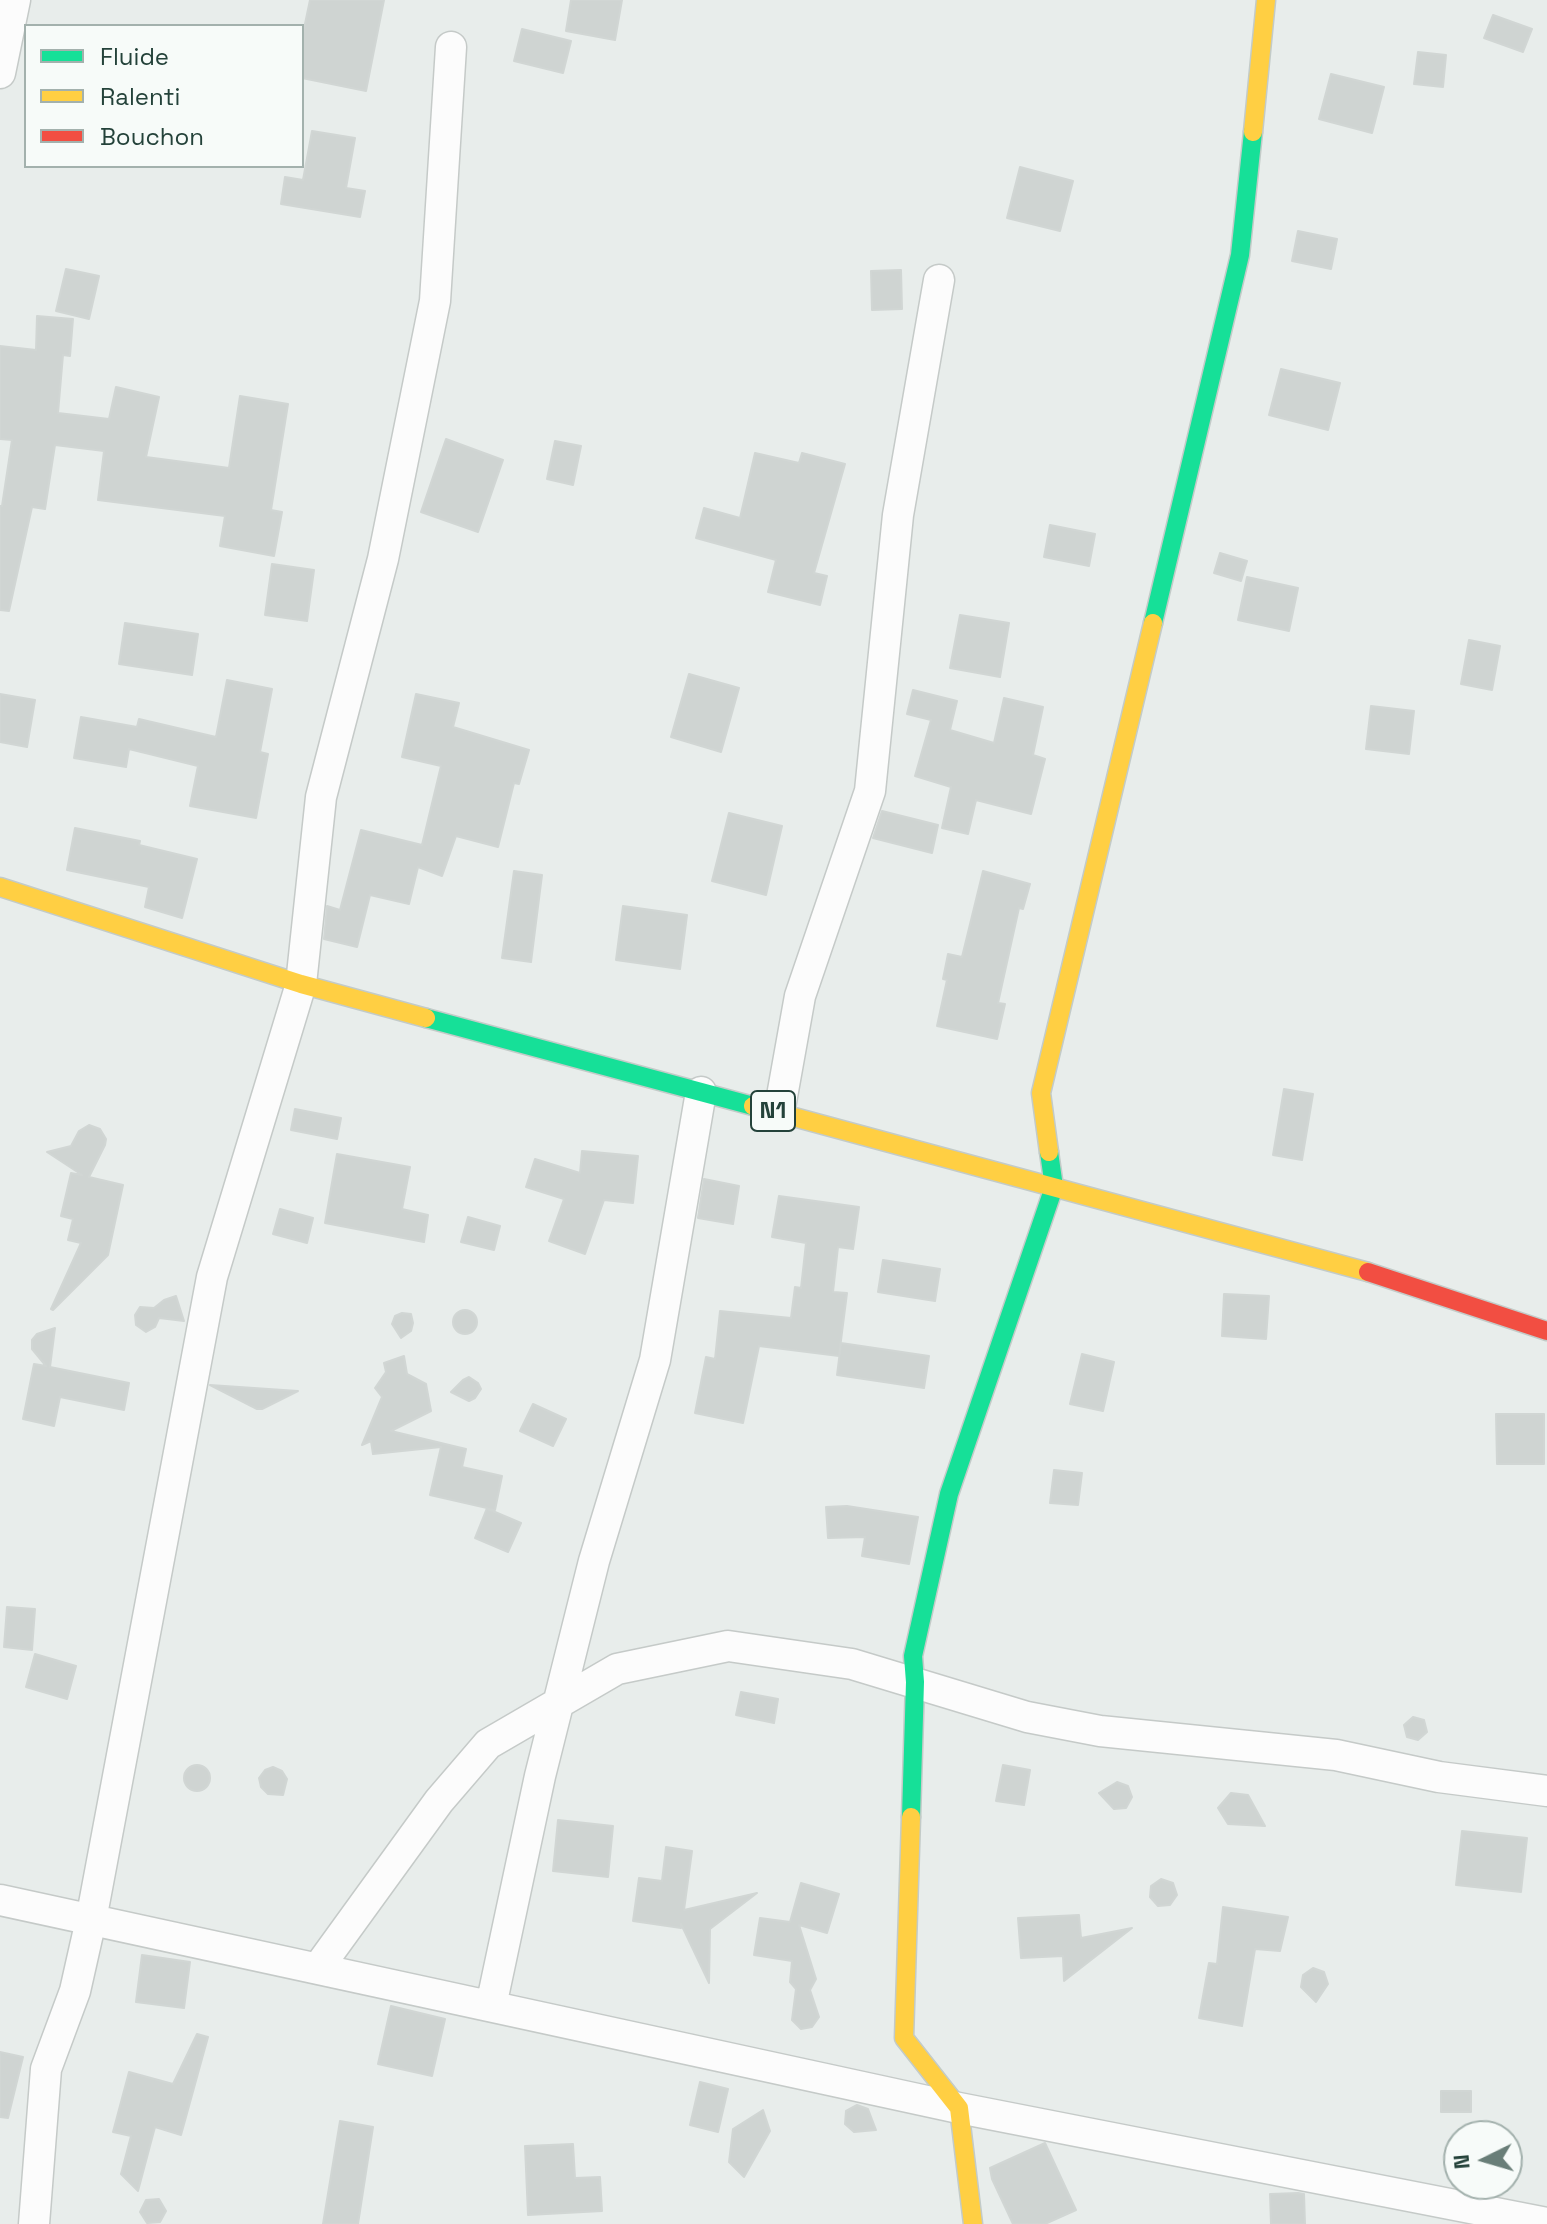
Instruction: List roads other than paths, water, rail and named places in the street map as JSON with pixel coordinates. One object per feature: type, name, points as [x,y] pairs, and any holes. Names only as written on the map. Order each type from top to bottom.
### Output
[{"type":"main road","points":[[973,2224],[959,2108],[904,2038],[915,1682],[913,1656],[949,1494],[1054,1187],[1041,1093],[1238,263],[1266,0]]},
{"type":"main road","name":"N1","points":[[0,887],[301,984],[1374,1274],[1547,1331]]},
{"type":"street","points":[[0,73],[15,0]]},
{"type":"street","points":[[34,2224],[46,2069],[75,1991],[91,1920],[212,1277],[301,984],[321,797],[383,559],[435,301],[451,47]]},
{"type":"street","points":[[779,1113],[800,996],[870,791],[898,515],[939,280]]},
{"type":"street","points":[[491,2006],[540,1776],[594,1561],[655,1360],[701,1092]]},
{"type":"street","points":[[318,1968],[439,1801],[488,1744],[617,1669],[728,1646],[852,1664],[1027,1717],[1100,1731],[1336,1755],[1439,1777],[1547,1791]]},
{"type":"street","points":[[0,1900],[959,2108],[1547,2223]]}]
